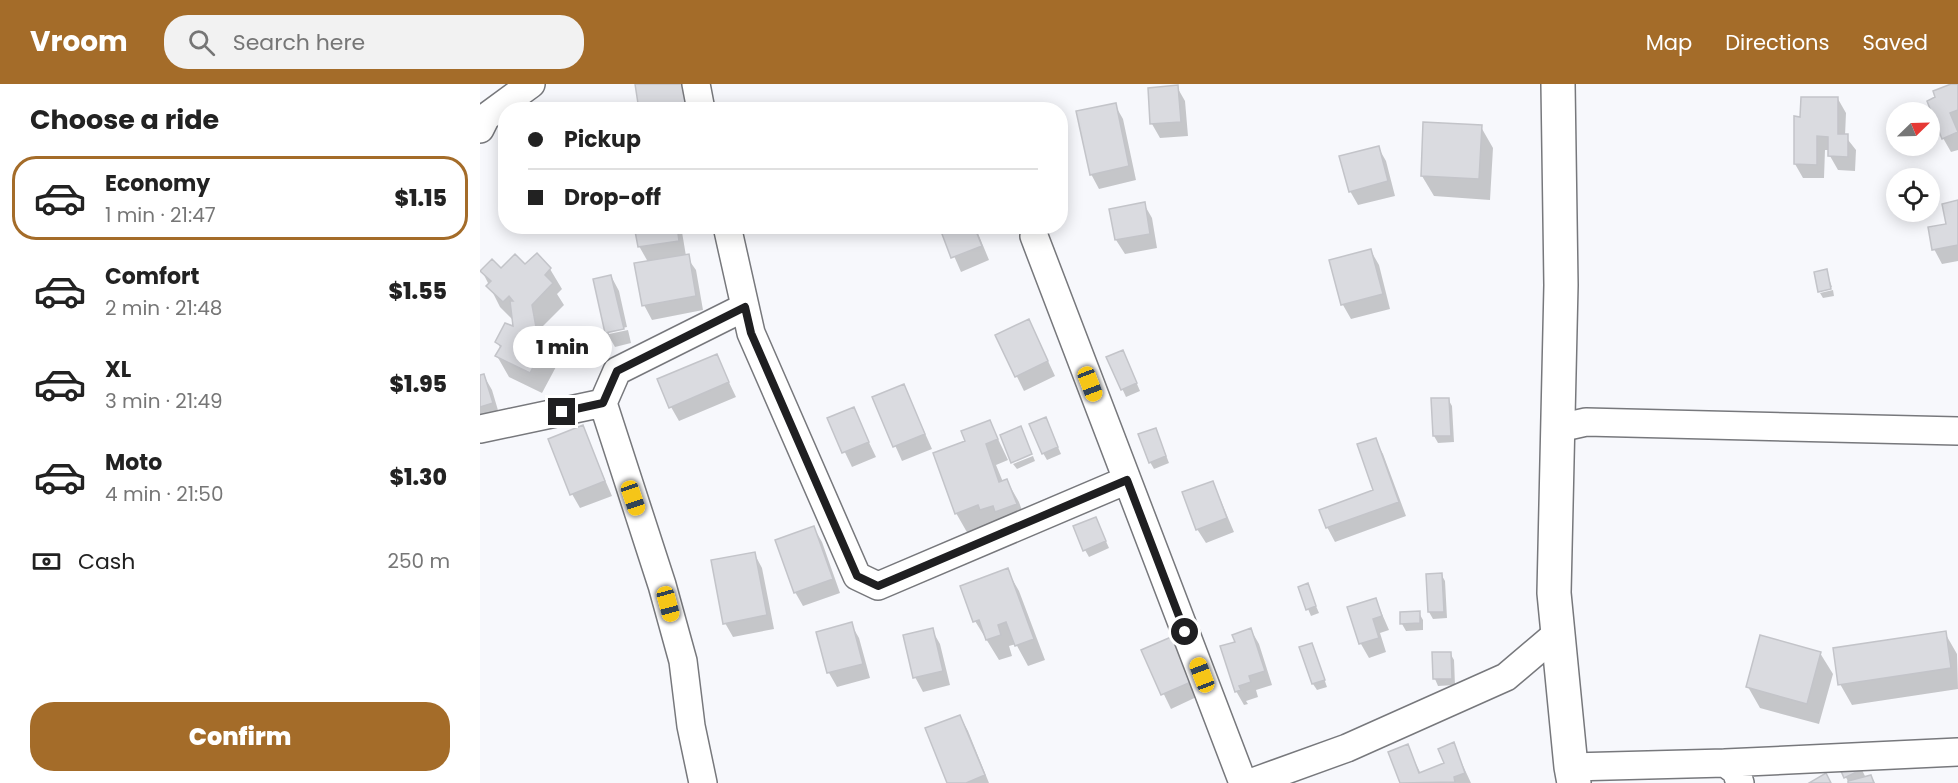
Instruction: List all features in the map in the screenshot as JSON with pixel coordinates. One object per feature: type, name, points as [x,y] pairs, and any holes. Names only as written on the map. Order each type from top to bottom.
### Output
[{"type":"main road","points":[[1558,84],[1561,285],[1554,593],[1572,775]]},
{"type":"street","points":[[506,102],[531,84]]},
{"type":"street","points":[[696,84],[699,102]]},
{"type":"street","points":[[480,129],[486,117],[498,108]]},
{"type":"street","points":[[729,234],[751,333],[857,576],[878,586],[1127,480]]},
{"type":"street","points":[[1034,236],[1243,783]]},
{"type":"street","points":[[703,783],[691,726],[683,661],[662,585],[603,403],[617,371],[745,307]]},
{"type":"street","points":[[480,429],[603,403]]},
{"type":"street","points":[[1559,428],[1586,422],[1958,431]]},
{"type":"street","points":[[1250,783],[1347,748],[1506,677],[1559,632]]},
{"type":"street","points":[[1572,775],[1732,773],[1958,752]]},
{"type":"building","points":[[635,84],[683,84],[686,102],[638,102]]},
{"type":"building","points":[[1951,84],[1958,84],[1958,110],[1950,113],[1958,132],[1942,139],[1940,102],[1927,101],[1935,97],[1933,91]]},
{"type":"building","points":[[1178,85],[1181,122],[1150,124],[1148,88]]},
{"type":"building","points":[[1801,97],[1838,97],[1838,134],[1848,134],[1848,157],[1828,156],[1828,137],[1817,136],[1817,165],[1794,164],[1794,116],[1800,117]]},
{"type":"building","points":[[1116,103],[1129,166],[1090,175],[1076,111]]},
{"type":"building","points":[[1423,122],[1482,125],[1479,179],[1421,176]]},
{"type":"building","points":[[1379,146],[1388,181],[1349,192],[1339,156]]},
{"type":"building","points":[[1958,200],[1958,245],[1932,250],[1928,227],[1946,224],[1942,204]]},
{"type":"building","points":[[1145,202],[1150,234],[1115,240],[1109,209]]},
{"type":"building","points":[[636,234],[678,234],[679,241],[638,247]]},
{"type":"building","points":[[942,234],[977,234],[982,246],[951,258]]},
{"type":"building","points":[[1371,249],[1383,294],[1341,305],[1329,260]]},
{"type":"building","points":[[537,253],[551,268],[545,275],[553,283],[532,305],[536,327],[554,328],[530,373],[495,356],[501,346],[495,342],[505,323],[513,326],[510,301],[513,301],[509,296],[503,302],[486,286],[491,281],[480,271],[492,259],[501,268],[515,254],[525,264]]},
{"type":"building","points":[[689,254],[696,296],[642,306],[634,263]]},
{"type":"building","points":[[1827,269],[1831,289],[1818,292],[1814,272]]},
{"type":"building","points":[[611,275],[624,329],[605,333],[593,279]]},
{"type":"building","points":[[1029,319],[1048,361],[1015,377],[995,335]]},
{"type":"building","points":[[1123,350],[1137,383],[1121,390],[1106,357]]},
{"type":"building","points":[[717,354],[729,382],[669,408],[657,379]]},
{"type":"building","points":[[484,374],[493,403],[480,407],[480,375]]},
{"type":"building","points":[[904,384],[925,434],[893,447],[872,397]]},
{"type":"building","points":[[1431,398],[1449,398],[1451,436],[1433,436]]},
{"type":"building","points":[[854,407],[869,442],[842,453],[827,418]]},
{"type":"building","points":[[1046,417],[1058,447],[1042,454],[1029,424]]},
{"type":"building","points":[[990,420],[998,439],[986,444],[999,482],[1007,479],[1017,504],[995,512],[993,506],[980,510],[978,505],[955,514],[933,453],[965,441],[961,431]]},
{"type":"building","points":[[583,425],[605,481],[570,495],[548,439]]},
{"type":"building","points":[[1021,426],[1032,454],[1011,463],[1000,435]]},
{"type":"building","points":[[1156,428],[1166,456],[1149,463],[1138,434]]},
{"type":"building","points":[[1376,438],[1399,502],[1326,528],[1319,510],[1373,490],[1357,444]]},
{"type":"building","points":[[1213,481],[1227,518],[1196,530],[1182,492]]},
{"type":"building","points":[[1096,517],[1106,541],[1083,551],[1073,526]]},
{"type":"building","points":[[814,526],[833,579],[794,593],[775,540]]},
{"type":"building","points":[[755,552],[767,615],[723,624],[711,560]]},
{"type":"building","points":[[1008,568],[1034,639],[1015,646],[1006,622],[998,625],[1001,635],[986,640],[979,620],[973,622],[960,586]]},
{"type":"building","points":[[1442,573],[1444,612],[1428,612],[1426,574]]},
{"type":"building","points":[[1308,583],[1316,606],[1306,610],[1298,587]]},
{"type":"building","points":[[1376,598],[1382,616],[1373,619],[1379,638],[1359,644],[1347,607]]},
{"type":"building","points":[[1420,611],[1420,623],[1400,624],[1400,612]]},
{"type":"building","points":[[852,622],[863,664],[827,673],[816,632]]},
{"type":"building","points":[[933,628],[943,671],[913,678],[903,635]]},
{"type":"building","points":[[1251,628],[1265,671],[1249,676],[1251,682],[1239,686],[1241,690],[1235,692],[1220,646],[1235,642],[1232,635]]},
{"type":"building","points":[[1946,631],[1951,668],[1838,685],[1833,648]]},
{"type":"building","points":[[1178,634],[1198,679],[1161,695],[1141,650]]},
{"type":"building","points":[[1760,635],[1821,652],[1807,704],[1746,687]]},
{"type":"building","points":[[1312,643],[1325,680],[1312,684],[1299,647]]},
{"type":"building","points":[[1432,652],[1451,652],[1452,679],[1433,679]]},
{"type":"building","points":[[960,715],[985,775],[966,783],[947,783],[925,728]]},
{"type":"building","points":[[1454,742],[1465,773],[1454,777],[1455,782],[1400,783],[1388,752],[1408,744],[1419,773],[1444,763],[1438,749]]},
{"type":"building","points":[[1860,762],[1863,769],[1844,778],[1841,771]]},
{"type":"building","points":[[1826,773],[1831,783],[1809,783]]},
{"type":"building","points":[[1871,775],[1874,783],[1848,783],[1848,781]]},
{"type":"route","points":[[562,412],[603,403],[617,371],[745,307],[751,333],[857,576],[878,586],[1127,480],[1185,632]]}]
